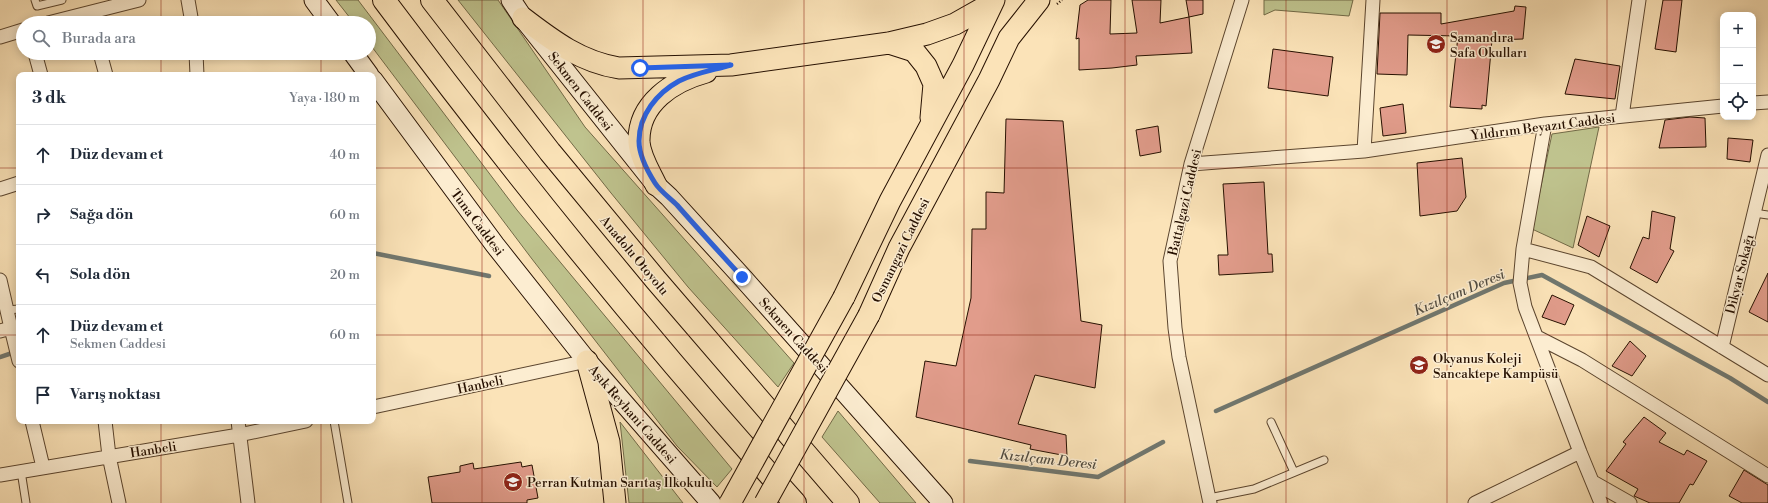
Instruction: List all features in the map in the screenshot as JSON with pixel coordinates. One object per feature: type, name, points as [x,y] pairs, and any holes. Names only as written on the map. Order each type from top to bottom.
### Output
[{"type":"highway","points":[[384,0],[452,90],[615,295],[730,431],[795,503]]},
{"type":"highway","name":"Anadolu Otoyolu","points":[[432,0],[560,164],[656,280],[848,503]]},
{"type":"main road","points":[[314,0],[326,16]]},
{"type":"main road","name":"Sekmen Caddesi","points":[[511,0],[523,18],[656,185],[669,197],[742,277],[942,501]]},
{"type":"main road","name":"Osmangazi Caddesi","points":[[765,503],[869,315],[899,248],[989,80],[1009,38],[1039,0]]},
{"type":"main road","points":[[523,18],[554,42],[578,56],[600,65],[619,68],[731,65],[889,43],[927,34],[955,24],[993,1]]},
{"type":"main road","points":[[730,503],[844,297],[884,213],[963,65],[993,1]]},
{"type":"main road","points":[[889,43],[914,51],[926,66],[934,84],[930,128]]},
{"type":"main road","points":[[358,60],[368,72]]},
{"type":"main road","points":[[656,185],[642,156],[639,142],[641,128],[646,114],[654,100],[664,90],[691,76],[731,65]]},
{"type":"main road","name":"Tuna Caddesi","points":[[376,84],[495,246],[587,361]]},
{"type":"main road","points":[[587,361],[609,442],[615,503]]},
{"type":"main road","name":"Aşık Reyhani Caddesi","points":[[587,361],[711,503]]},
{"type":"street","points":[[93,16],[139,0]]},
{"type":"street","points":[[188,0],[191,16]]},
{"type":"street","name":"Battalgazi Caddesi","points":[[1209,500],[1179,357],[1175,328],[1170,261],[1191,164],[1242,0]]},
{"type":"street","points":[[1364,151],[1373,0]]},
{"type":"street","points":[[1622,116],[1639,0]]},
{"type":"street","points":[[0,37],[16,32]]},
{"type":"street","points":[[37,60],[40,72]]},
{"type":"street","points":[[102,60],[105,72]]},
{"type":"street","points":[[196,60],[197,72]]},
{"type":"street","points":[[1756,104],[1768,102]]},
{"type":"street","name":"Yıldırım Beyazıt Caddesi","points":[[1191,164],[1364,151],[1545,124],[1720,106]]},
{"type":"street","points":[[1545,124],[1524,249],[1520,283],[1525,307],[1601,503]]},
{"type":"street","name":"Dikyar Sokağı","points":[[1722,347],[1768,155]]},
{"type":"street","points":[[0,189],[16,184]]},
{"type":"street","points":[[1524,249],[1591,267],[1768,375]]},
{"type":"street","points":[[0,280],[13,310],[6,329],[15,342],[16,347]]},
{"type":"street","points":[[1537,337],[1582,360],[1768,476]]},
{"type":"street","name":"Hanbeli","points":[[376,406],[587,361]]},
{"type":"street","points":[[33,424],[43,467]]},
{"type":"street","points":[[105,424],[109,456],[119,503]]},
{"type":"street","points":[[238,424],[248,503]]},
{"type":"street","name":"Hanbeli","points":[[0,475],[239,435],[292,424]]},
{"type":"street","points":[[1475,503],[1580,452]]},
{"type":"street","points":[[1593,482],[1630,503]]},
{"type":"lane","points":[[35,0],[36,6],[62,0]]},
{"type":"lane","points":[[1754,214],[1768,215]]},
{"type":"lane","points":[[1271,422],[1294,472]]},
{"type":"lane","points":[[335,424],[348,503]]},
{"type":"lane","points":[[1209,500],[1254,489],[1324,460]]},
{"type":"lane","points":[[21,471],[26,503]]},
{"type":"green space","points":[[336,0],[358,0],[370,16],[349,16]]},
{"type":"green space","points":[[458,0],[498,0],[585,127],[794,363],[778,387],[688,287],[611,193]]},
{"type":"green space","points":[[1264,0],[1353,0],[1349,16],[1275,10],[1264,15]]},
{"type":"green space","points":[[376,24],[517,210],[732,469],[717,487],[677,446],[532,259],[376,52]]},
{"type":"green space","points":[[1599,127],[1573,248],[1532,229],[1552,134]]},
{"type":"green space","points":[[838,411],[916,503],[880,503],[822,437]]},
{"type":"green space","points":[[620,422],[683,503],[629,503]]},
{"type":"building","points":[[1088,0],[1111,0],[1110,34],[1137,33],[1132,0],[1161,0],[1160,23],[1189,17],[1192,53],[1136,56],[1137,65],[1079,70],[1079,38],[1076,39],[1080,5]]},
{"type":"building","points":[[1186,0],[1203,0],[1203,14],[1189,17]]},
{"type":"building","points":[[1663,0],[1682,0],[1676,52],[1655,49]]},
{"type":"building","points":[[1515,6],[1526,7],[1523,39],[1492,40],[1486,106],[1482,105],[1482,109],[1450,107],[1458,36],[1408,35],[1407,75],[1377,74],[1380,13],[1441,13],[1441,24],[1514,11]]},
{"type":"building","points":[[1273,49],[1333,57],[1328,96],[1268,88]]},
{"type":"building","points":[[1575,59],[1620,66],[1615,99],[1565,94]]},
{"type":"building","points":[[1403,104],[1406,133],[1383,136],[1380,108]]},
{"type":"building","points":[[1690,117],[1705,118],[1706,147],[1659,148],[1665,120]]},
{"type":"building","points":[[1006,119],[1063,121],[1081,321],[1102,325],[1095,388],[1035,375],[1018,424],[1066,435],[1067,456],[1030,449],[1031,445],[916,417],[925,361],[956,366],[971,298],[972,229],[986,229],[986,192],[1004,193]]},
{"type":"building","points":[[1158,126],[1161,152],[1140,156],[1136,130]]},
{"type":"building","points":[[1728,138],[1753,140],[1750,162],[1727,159]]},
{"type":"building","points":[[1462,158],[1466,197],[1457,211],[1420,216],[1417,163]]},
{"type":"building","points":[[1264,182],[1268,254],[1272,254],[1273,272],[1219,275],[1218,255],[1228,255],[1223,184]]},
{"type":"building","points":[[1652,211],[1675,217],[1670,249],[1674,251],[1657,283],[1630,268],[1643,237],[1649,239]]},
{"type":"building","points":[[1587,216],[1610,226],[1599,257],[1578,245]]},
{"type":"building","points":[[1768,273],[1768,322],[1749,312]]},
{"type":"building","points":[[1552,295],[1574,305],[1565,325],[1542,317]]},
{"type":"building","points":[[1630,341],[1646,356],[1632,376],[1612,366]]},
{"type":"building","points":[[1644,417],[1666,433],[1659,442],[1684,455],[1687,450],[1707,461],[1693,485],[1690,484],[1679,503],[1650,503],[1634,496],[1638,489],[1606,471],[1626,444],[1623,442]]},
{"type":"building","points":[[521,462],[522,467],[532,465],[538,498],[527,500],[527,503],[432,503],[428,477],[460,472],[460,466],[473,463],[474,469]]},
{"type":"building","points":[[1744,470],[1768,485],[1768,503],[1742,503],[1729,496]]},
{"type":"waterway","name":"Kızılçam Deresi","points":[[376,254],[489,276]]},
{"type":"waterway","name":"Kızılçam Deresi","points":[[1216,411],[1504,283],[1542,275],[1730,378],[1768,402]]},
{"type":"waterway","name":"Kızılçam Deresi","points":[[0,357],[15,352]]},
{"type":"waterway","name":"Kızılçam Deresi","points":[[970,461],[1098,477],[1163,442]]},
{"type":"place","name":"Samandıra Safa Okulları","points":[[1436,44]]},
{"type":"place","name":"Okyanus Koleji Sancaktepe Kampüsü","points":[[1419,365]]},
{"type":"place","name":"Perran Kutman Sarıtaş İlkokulu","points":[[513,482]]},
{"type":"route","points":[[640,68],[731,65],[691,76],[664,90],[654,100],[646,114],[641,128],[639,142],[642,156],[656,185],[669,197],[742,277]]}]
